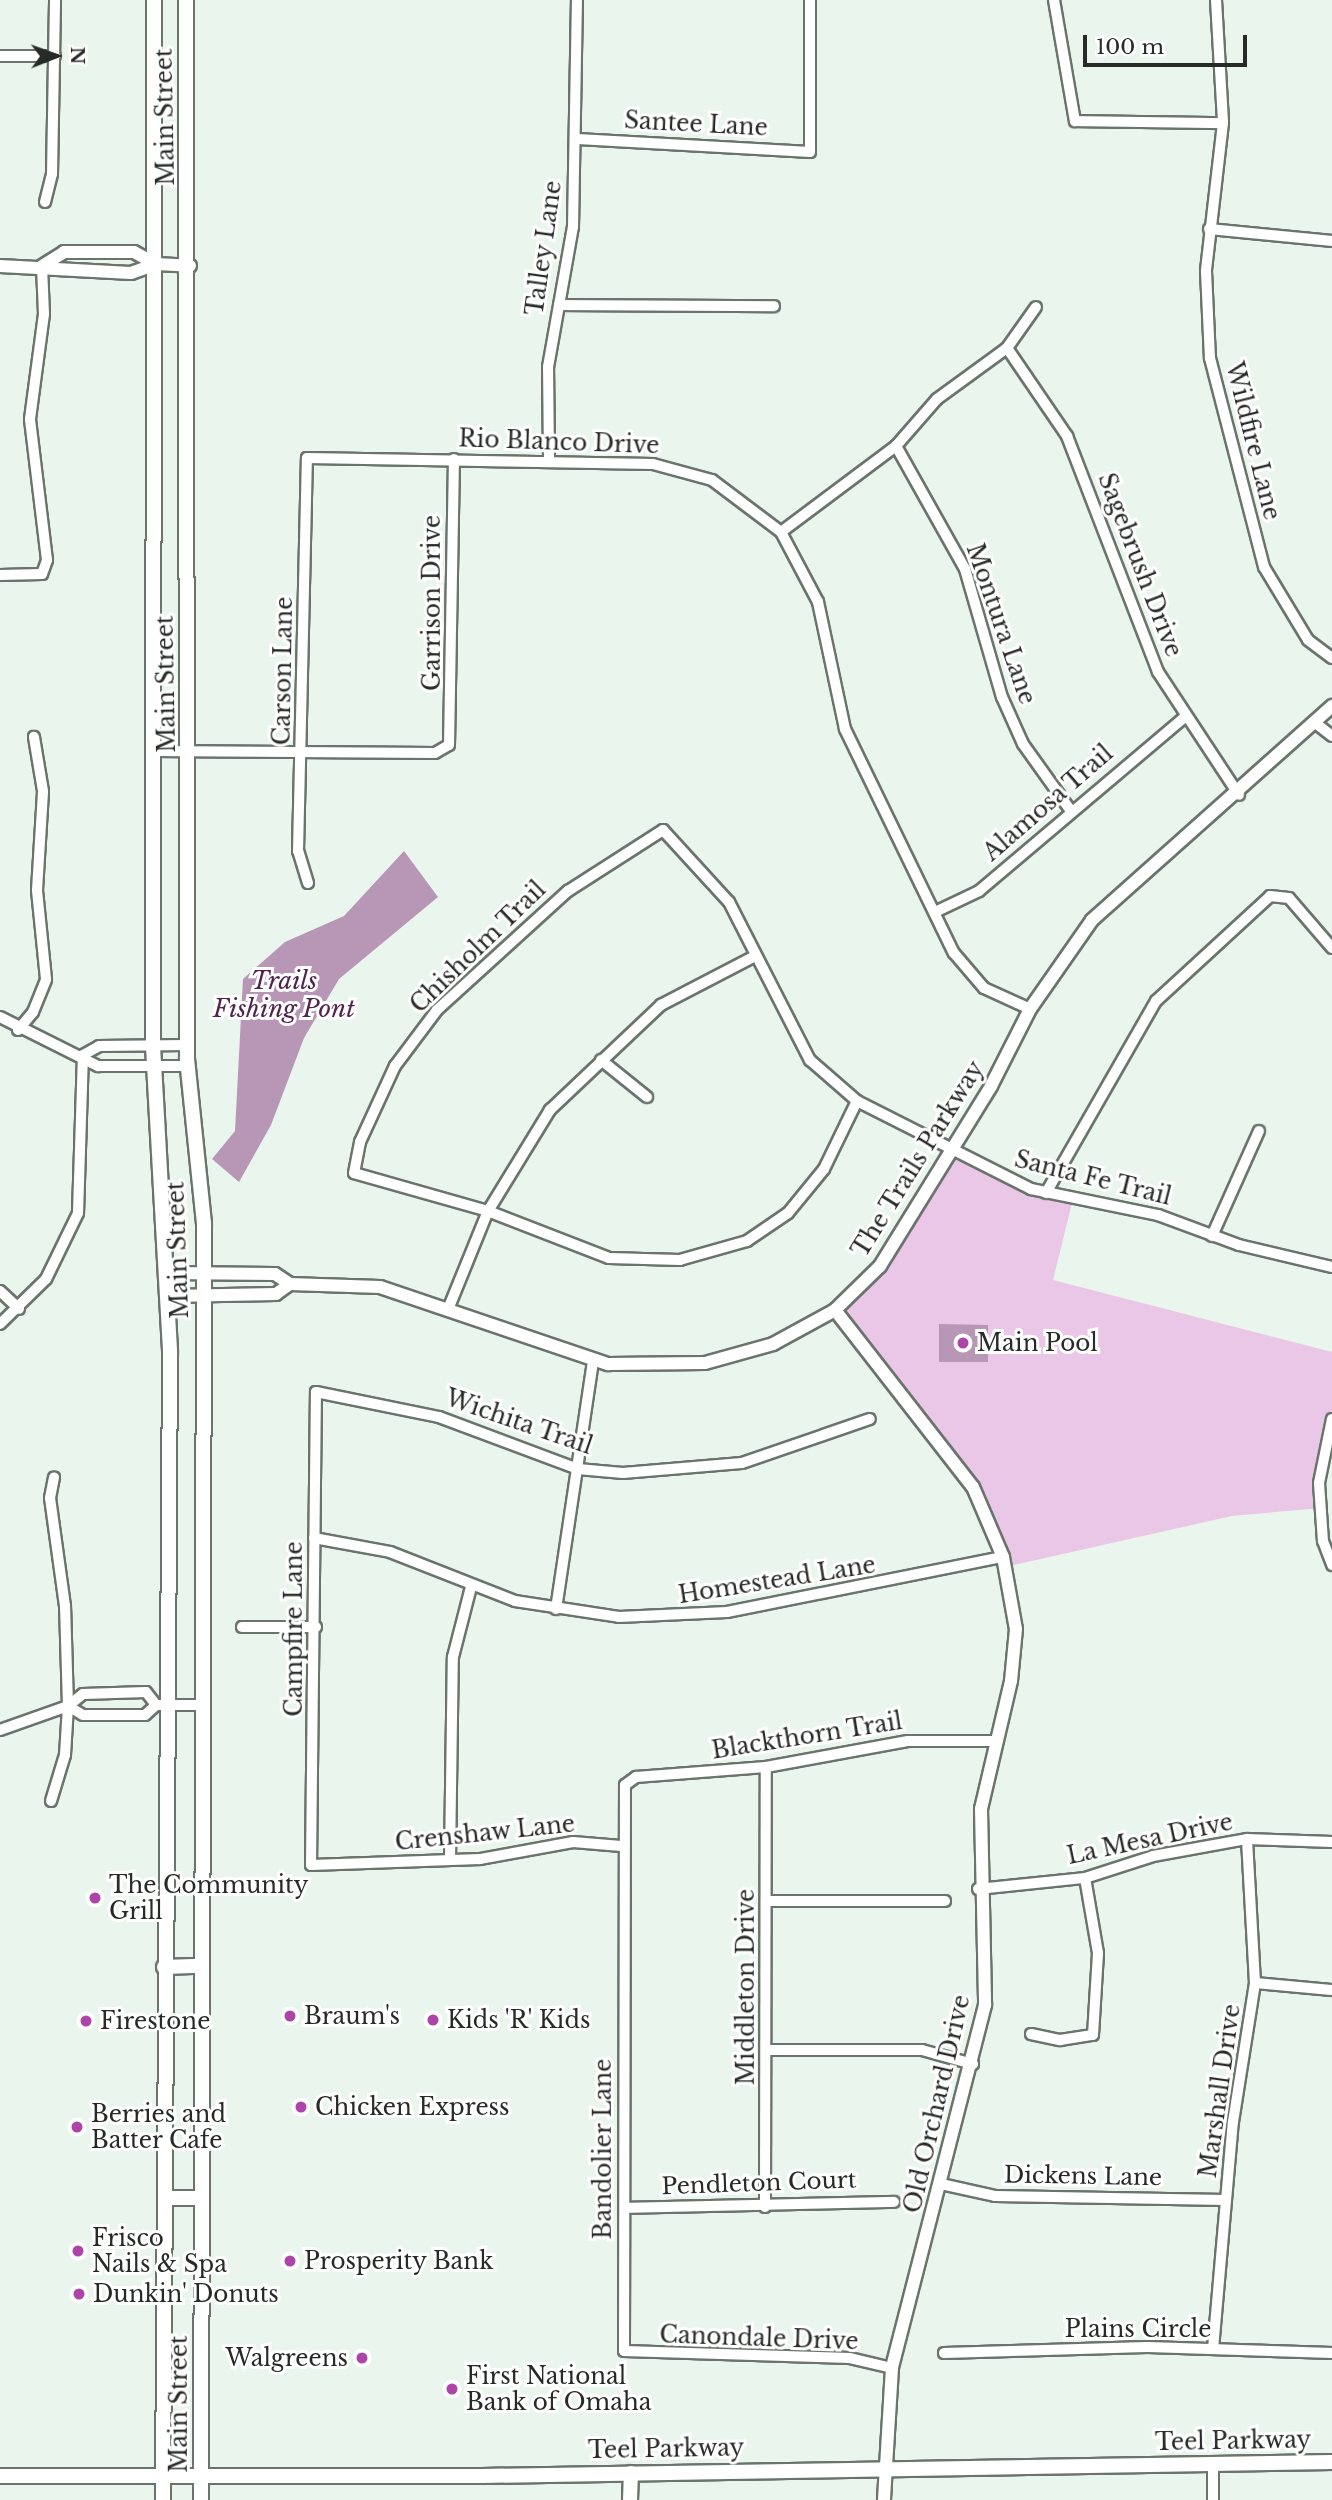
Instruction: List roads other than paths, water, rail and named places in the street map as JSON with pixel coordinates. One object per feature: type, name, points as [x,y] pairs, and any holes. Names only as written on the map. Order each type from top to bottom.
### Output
[{"type":"main road","name":"Main Street","points":[[154,0],[156,264],[153,1067],[170,1296],[162,1705],[165,2198],[163,2500]]},
{"type":"main road","name":"Main Street","points":[[186,0],[190,266],[187,1045],[204,1273],[201,2500]]},
{"type":"main road","points":[[164,1967],[201,1966]]},
{"type":"main road","points":[[165,2198],[202,2198]]},
{"type":"main road","name":"Teel Parkway","points":[[0,2476],[631,2473],[1332,2462]]},
{"type":"main road","points":[[630,2500],[631,2473]]},
{"type":"street","points":[[45,202],[55,56],[55,0]]},
{"type":"street","name":"Talley Lane","points":[[549,459],[548,367],[573,234],[578,139],[577,0]]},
{"type":"street","name":"Santee Lane","points":[[578,139],[810,152],[810,0]]},
{"type":"street","points":[[1054,0],[1075,121],[1223,123]]},
{"type":"street","name":"Wildfire Lane","points":[[1216,0],[1223,123],[1209,229],[1210,358],[1261,553],[1288,611],[1332,658]]},
{"type":"street","points":[[0,56],[55,56]]},
{"type":"street","points":[[1209,229],[1332,241]]},
{"type":"street","points":[[42,266],[64,252],[134,252],[156,264]]},
{"type":"street","points":[[0,266],[42,266],[131,273],[156,264],[190,266]]},
{"type":"street","points":[[0,575],[42,574],[47,559],[30,419],[44,314],[42,266]]},
{"type":"street","points":[[559,305],[774,306]]},
{"type":"street","points":[[781,532],[896,446],[937,399],[1007,348],[1037,307]]},
{"type":"street","name":"Sagebrush Drive","points":[[1007,348],[1067,436],[1105,521],[1135,625],[1184,718],[1239,795]]},
{"type":"street","name":"Montura Lane","points":[[896,446],[965,569],[1002,697],[1023,744],[1071,811]]},
{"type":"street","name":"Rio Blanco Drive","points":[[307,458],[549,459],[694,472],[730,490],[781,532],[818,602],[843,725],[935,912],[973,978],[1030,1009]]},
{"type":"street","name":"Carson Lane","points":[[307,458],[303,748],[298,851],[309,883]]},
{"type":"street","name":"Garrison Drive","points":[[303,748],[435,753],[449,745],[454,459]]},
{"type":"street","name":"The Trails Parkway","points":[[169,1273],[275,1274],[290,1284],[380,1287],[449,1307],[593,1361],[705,1363],[773,1343],[835,1310],[895,1244],[947,1150],[991,1086],[1030,1009],[1092,920],[1318,725],[1332,706]]},
{"type":"street","name":"Alamosa Trail","points":[[935,912],[979,891],[1184,718]]},
{"type":"street","points":[[1318,725],[1332,736]]},
{"type":"street","points":[[18,1030],[33,1012],[46,979],[37,902],[43,790],[34,737]]},
{"type":"street","points":[[153,751],[303,748]]},
{"type":"street","name":"Santa Fe Trail","points":[[663,830],[729,902],[810,1060],[857,1101],[947,1150],[1046,1193],[1158,1215],[1212,1236],[1332,1266]]},
{"type":"street","name":"Chisholm Trail","points":[[488,1211],[354,1173],[360,1142],[395,1066],[437,1010],[568,891],[663,830]]},
{"type":"street","points":[[1046,1193],[1156,1001],[1270,896],[1282,894],[1332,948]]},
{"type":"street","points":[[449,1307],[488,1211],[550,1110],[661,1005],[755,956]]},
{"type":"street","points":[[0,1017],[18,1030],[83,1055],[98,1066],[188,1066]]},
{"type":"street","points":[[83,1055],[99,1046],[187,1045]]},
{"type":"street","points":[[0,1324],[47,1279],[78,1213],[83,1055]]},
{"type":"street","points":[[601,1060],[647,1097]]},
{"type":"street","points":[[488,1211],[609,1258],[654,1263],[723,1251],[774,1224],[802,1198],[857,1101]]},
{"type":"street","points":[[1212,1236],[1259,1131]]},
{"type":"street","name":"The Trails Parkway","points":[[170,1296],[276,1294],[290,1284]]},
{"type":"street","points":[[0,1291],[19,1308]]},
{"type":"street","name":"Old Orchard Drive","points":[[835,1310],[956,1460],[1003,1557],[1016,1629],[1011,1681],[993,1741],[981,1809],[978,1889],[985,2005],[973,2064],[892,2368],[884,2500]]},
{"type":"street","points":[[556,1609],[593,1361]]},
{"type":"street","name":"Wichita Trail","points":[[316,1392],[439,1417],[578,1469],[664,1474],[717,1468],[870,1419]]},
{"type":"street","name":"Campfire Lane","points":[[311,1865],[316,1627],[316,1392]]},
{"type":"street","points":[[1332,1419],[1321,1454],[1332,1565]]},
{"type":"street","points":[[51,1801],[65,1755],[68,1706],[65,1606],[50,1498],[54,1477]]},
{"type":"street","name":"Homestead Lane","points":[[314,1538],[390,1552],[471,1587],[556,1609],[632,1617],[727,1612],[1003,1557]]},
{"type":"street","points":[[450,1860],[453,1657],[471,1587]]},
{"type":"street","points":[[242,1628],[316,1627]]},
{"type":"street","points":[[0,1730],[68,1706],[83,1694],[146,1692],[162,1705]]},
{"type":"street","points":[[68,1706],[83,1715],[145,1716],[162,1705],[203,1705]]},
{"type":"street","name":"Blackthorn Trail","points":[[628,1778],[766,1767],[908,1741],[993,1741]]},
{"type":"street","name":"Middleton Drive","points":[[765,2207],[768,1901],[766,1767]]},
{"type":"street","name":"Bandolier Lane","points":[[625,2351],[621,1846],[628,1778]]},
{"type":"street","name":"La Mesa Drive","points":[[978,1889],[1085,1878],[1153,1856],[1247,1839],[1332,1842]]},
{"type":"street","name":"Marshall Drive","points":[[1213,2349],[1226,2200],[1255,1983],[1247,1839]]},
{"type":"street","name":"Crenshaw Lane","points":[[311,1865],[450,1860],[573,1842],[621,1846]]},
{"type":"street","points":[[1031,2034],[1060,2040],[1093,2035],[1098,1953],[1085,1878]]},
{"type":"street","points":[[768,1901],[945,1901]]},
{"type":"street","points":[[1255,1983],[1332,1990]]},
{"type":"street","points":[[766,2050],[922,2050],[973,2064]]},
{"type":"street","name":"Dickens Lane","points":[[941,2184],[995,2196],[1226,2200]]},
{"type":"street","name":"Pendleton Court","points":[[625,2208],[765,2207],[894,2202]]},
{"type":"street","name":"Plains Circle","points":[[944,2353],[1213,2349],[1332,2353]]},
{"type":"street","name":"Canondale Drive","points":[[625,2351],[850,2358],[892,2368]]},
{"type":"street","points":[[1213,2464],[1213,2500]]},
{"type":"water","name":"Trails Fishing Pont","points":[[404,851],[438,897],[339,979],[304,1038],[271,1125],[239,1182],[212,1159],[235,1131],[243,979],[285,942],[344,916]]},
{"type":"water","name":"Main Pool","points":[[939,1324],[988,1325],[988,1362],[939,1362]]},
{"type":"place","name":"Main Pool","points":[[963,1343]]},
{"type":"place","name":"The Community Grill","points":[[95,1898]]},
{"type":"place","name":"Braum's","points":[[290,2016]]},
{"type":"place","name":"Kids 'R' Kids","points":[[433,2020]]},
{"type":"place","name":"Firestone","points":[[86,2021]]},
{"type":"place","name":"Chicken Express","points":[[301,2107]]},
{"type":"place","name":"Berries and Batter Cafe","points":[[77,2127]]},
{"type":"place","name":"Frisco Nails & Spa","points":[[78,2251]]},
{"type":"place","name":"Prosperity Bank","points":[[290,2261]]},
{"type":"place","name":"Dunkin' Donuts","points":[[79,2294]]},
{"type":"place","name":"Walgreens","points":[[362,2358]]},
{"type":"place","name":"First National Bank of Omaha","points":[[452,2389]]}]
